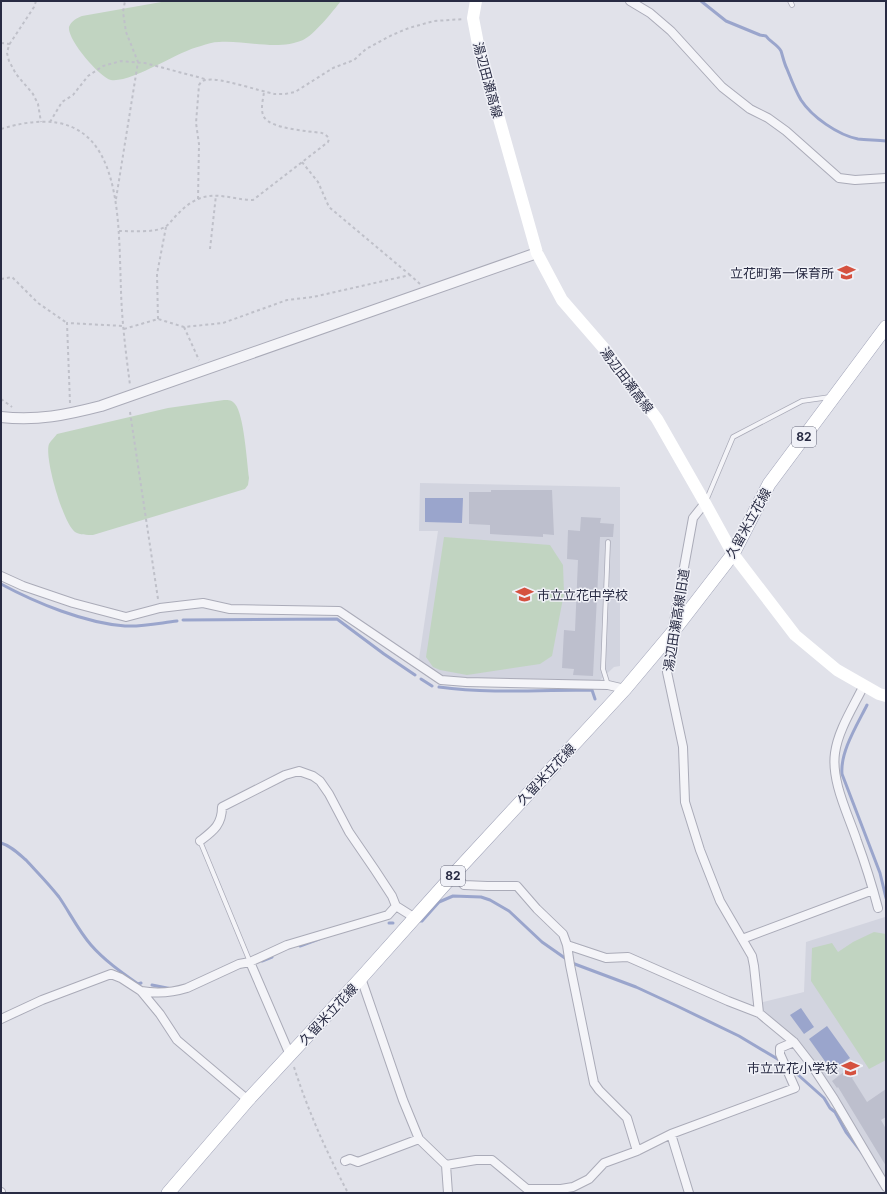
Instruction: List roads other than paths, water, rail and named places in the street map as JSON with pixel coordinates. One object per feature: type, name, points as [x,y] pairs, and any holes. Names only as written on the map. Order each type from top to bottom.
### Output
[{"type":"main road","name":"湯辺田瀬高線","points":[[476,1],[473,18],[478,44],[537,253],[562,300],[608,353],[657,419],[733,554],[795,635],[837,670],[879,694],[886,696]]},
{"type":"main road","name":"久留米立花線","points":[[168,1193],[248,1100],[625,689],[672,633],[733,554],[769,484],[886,327]]},
{"type":"street","points":[[630,1],[650,13],[671,30],[722,87],[750,109],[768,118],[786,131],[839,178],[855,180],[886,178]]},
{"type":"street","points":[[1,417],[40,419],[66,415],[131,396],[537,253]]},
{"type":"street","name":"湯辺田瀬高線旧道","points":[[705,503],[693,518],[666,672],[683,747],[685,802],[700,850],[720,901],[752,956],[759,1013]]},
{"type":"street","points":[[1,576],[23,586],[73,603],[126,617],[160,608],[203,603],[230,609],[339,611],[441,680],[466,682],[608,685],[625,689]]},
{"type":"street","points":[[864,685],[839,738],[835,752],[834,768],[837,782],[878,908]]},
{"type":"street","points":[[200,841],[215,830],[222,816],[222,807],[285,776],[299,771],[313,776],[320,781],[329,794],[349,832],[376,870],[392,896],[396,906],[415,918]]},
{"type":"street","points":[[454,874],[464,885],[517,886],[537,909],[563,934],[567,944],[594,1082],[599,1090],[627,1118],[637,1150]]},
{"type":"street","points":[[742,939],[873,890]]},
{"type":"street","points":[[142,991],[158,994],[187,988],[239,964],[250,962],[287,946],[388,915],[396,906]]},
{"type":"street","points":[[567,944],[606,958],[628,957],[759,1013],[794,1042],[811,1064],[834,1099],[886,1187]]},
{"type":"street","points":[[250,962],[290,1055]]},
{"type":"street","points":[[1,1019],[42,1000],[111,974],[121,978],[142,991],[160,1014],[177,1040],[248,1100]]},
{"type":"street","points":[[361,978],[403,1100],[419,1139],[446,1165],[448,1193]]},
{"type":"street","points":[[446,1165],[476,1160],[492,1160],[527,1189],[573,1187],[589,1178],[604,1163],[671,1134],[795,1088],[780,1054],[780,1048],[794,1042]]},
{"type":"street","points":[[671,1134],[690,1193]]},
{"type":"street","points":[[345,1161],[350,1159],[358,1162],[419,1139]]},
{"type":"lane","points":[[705,503],[733,437],[802,401],[835,396]]},
{"type":"lane","points":[[608,542],[603,669],[608,685]]},
{"type":"lane","points":[[200,841],[250,962]]},
{"type":"water","points":[[425,498],[463,498],[462,523],[425,522]]},
{"type":"water","points":[[801,1008],[814,1027],[804,1034],[790,1015]]},
{"type":"water","points":[[827,1026],[850,1058],[832,1071],[809,1039]]},
{"type":"waterway","points":[[701,1],[726,21],[766,36],[778,47],[801,100],[819,119],[842,134],[850,137],[886,141]]},
{"type":"waterway","points":[[1,584],[45,605],[94,621],[125,626],[177,621]]},
{"type":"waterway","points":[[183,620],[337,619],[415,675]]},
{"type":"waterway","points":[[421,679],[432,686]]},
{"type":"waterway","points":[[439,687],[496,691],[592,690],[595,699]]},
{"type":"waterway","points":[[867,705],[846,748],[842,766],[842,774],[880,873],[886,898]]},
{"type":"waterway","points":[[1,843],[11,848],[26,860],[47,883],[59,897],[91,945],[107,961],[125,975],[138,984],[141,983]]},
{"type":"waterway","points":[[418,921],[422,921],[439,902],[453,896],[481,897],[490,900],[509,911],[542,942],[572,963],[636,987],[677,1006],[739,1036],[781,1061]]},
{"type":"waterway","points":[[300,946],[319,939]]},
{"type":"waterway","points":[[262,961],[272,957]]},
{"type":"waterway","points":[[152,985],[172,989]]},
{"type":"waterway","points":[[787,1065],[824,1098],[830,1108],[835,1112],[846,1132],[863,1154]]},
{"type":"place","name":"立花町第一保育所","points":[[847,273]]},
{"type":"place","name":"市立立花中学校","points":[[524,595]]},
{"type":"place","name":"市立立花小学校","points":[[851,1068]]}]
